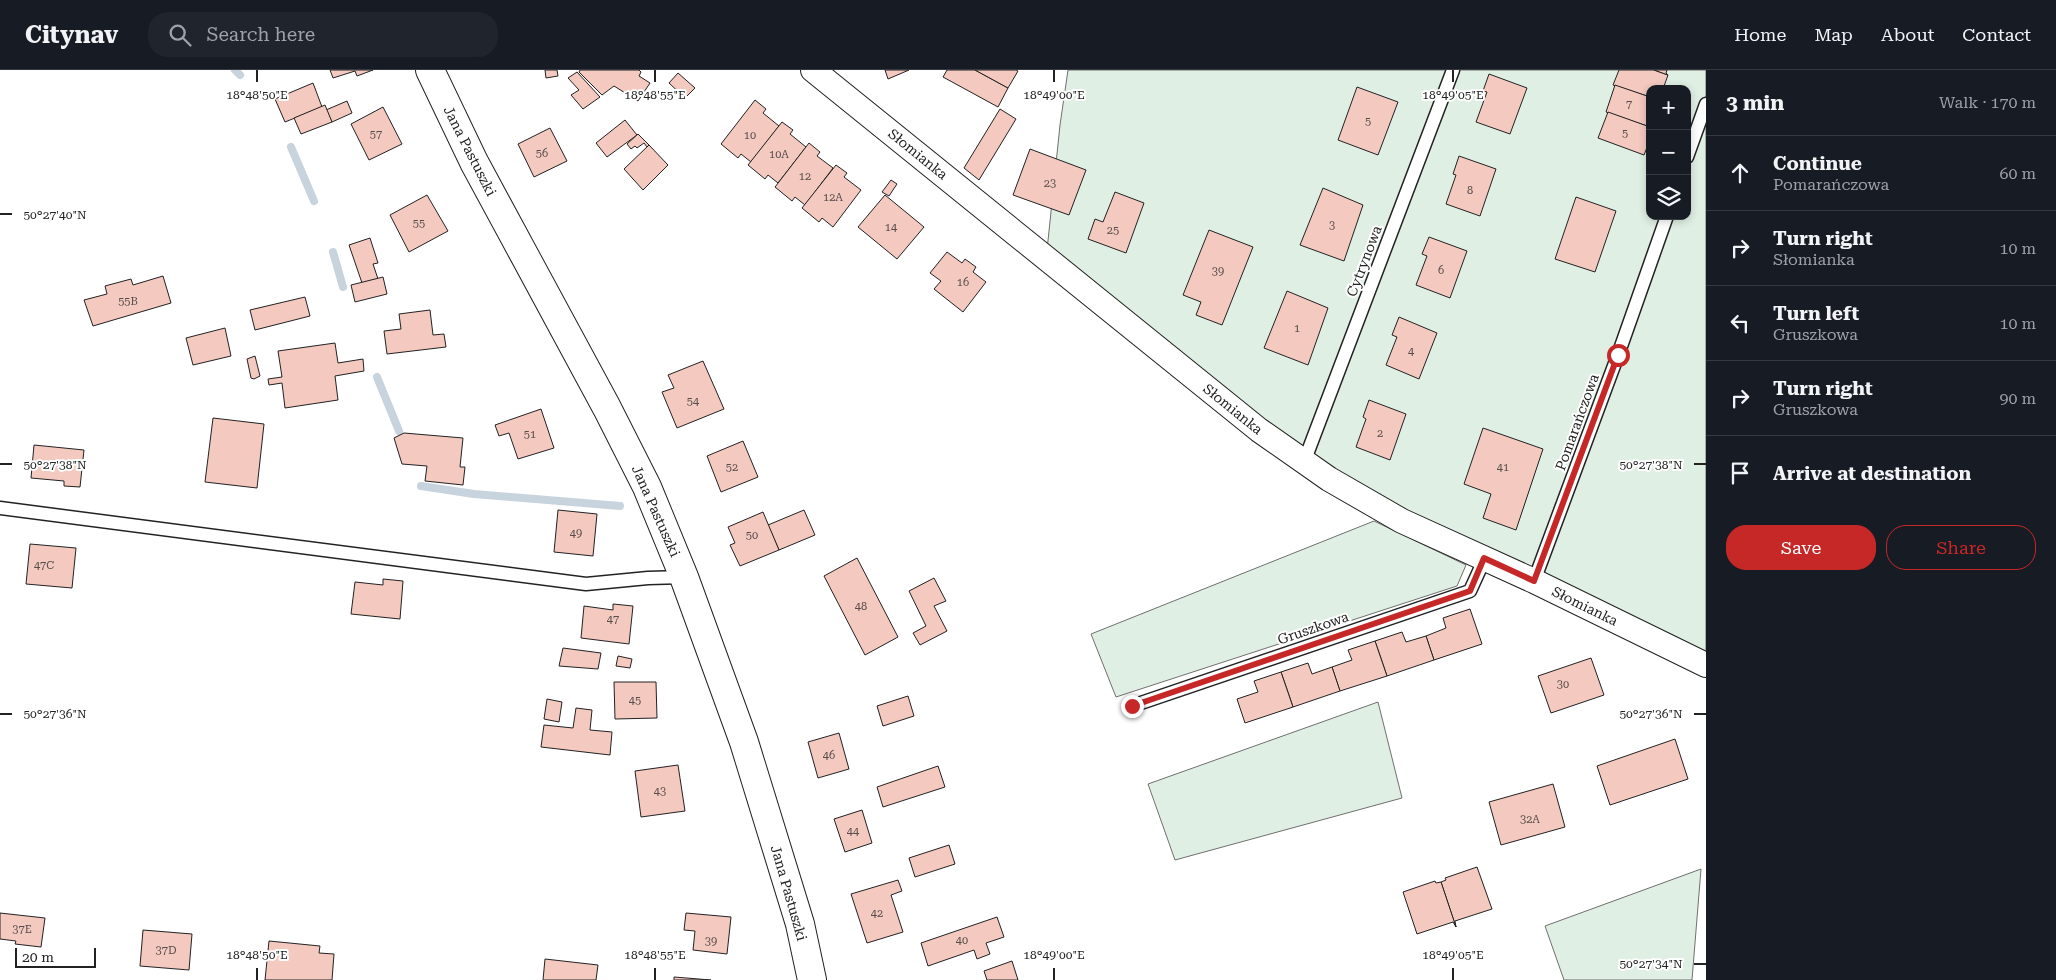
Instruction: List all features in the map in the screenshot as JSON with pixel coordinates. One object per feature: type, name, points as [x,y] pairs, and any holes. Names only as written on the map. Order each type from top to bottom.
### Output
[{"type":"street","name":"Jana Pastuszki","points":[[430,70],[474,162],[607,408],[642,478],[684,577],[744,742],[800,924],[812,980]]},
{"type":"street","name":"Słomianka","points":[[813,70],[1259,430],[1329,479],[1402,521],[1534,581],[1706,665]]},
{"type":"lane","name":"Cytrynowa","points":[[1304,462],[1453,70]]},
{"type":"lane","points":[[1691,146],[1706,104]]},
{"type":"lane","name":"Pomarańczowa","points":[[1534,581],[1618,355],[1666,220]]},
{"type":"lane","points":[[0,508],[586,584],[648,578],[684,577]]},
{"type":"lane","name":"Gruszkowa","points":[[1132,706],[1470,591],[1484,558]]},
{"type":"green space","points":[[1068,70],[1706,70],[1706,664],[1278,449],[1046,260],[1060,125]]},
{"type":"green space","points":[[1374,521],[1466,565],[1457,586],[1116,697],[1091,634]]},
{"type":"green space","points":[[1378,702],[1402,798],[1175,860],[1148,784]]},
{"type":"green space","points":[[1701,869],[1692,980],[1564,980],[1545,926]]},
{"type":"building","points":[[330,70],[373,70],[357,76],[355,71],[333,78]]},
{"type":"building","points":[[545,70],[557,70],[558,76],[546,78]]},
{"type":"building","points":[[580,70],[639,70],[641,72],[639,76],[650,83],[638,101],[614,86],[602,95],[579,72]]},
{"type":"building","points":[[885,70],[909,70],[888,79]]},
{"type":"building","points":[[947,70],[975,70],[1008,88],[998,107],[943,77]]},
{"type":"building","points":[[975,70],[1016,70],[1018,71],[1008,88]]},
{"type":"building","points":[[1619,70],[1654,70],[1668,75],[1664,85],[1646,85],[1646,96],[1613,85]]},
{"type":"building","points":[[1654,70],[1667,70],[1666,73],[1668,75]]},
{"type":"building","points":[[577,72],[600,97],[583,109],[571,95],[579,90],[568,78]]},
{"type":"building","points":[[678,73],[695,88],[685,98],[669,83]]},
{"type":"building","points":[[1489,74],[1527,88],[1510,134],[1476,122],[1487,92],[1483,91]]},
{"type":"building","points":[[313,83],[322,107],[285,122],[275,99]]},
{"type":"building","points":[[1615,85],[1646,96],[1646,126],[1606,112]]},
{"type":"building","points":[[1357,87],[1398,102],[1378,155],[1338,140]]},
{"type":"building","points":[[755,100],[766,109],[763,113],[779,126],[751,162],[741,154],[738,158],[721,144]]},
{"type":"building","points":[[347,101],[352,113],[332,122],[326,110]]},
{"type":"building","points":[[325,105],[332,122],[301,134],[294,118]]},
{"type":"building","points":[[383,107],[402,144],[369,160],[351,124]]},
{"type":"building","points":[[1000,109],[1016,119],[979,180],[964,168]]},
{"type":"building","points":[[1608,112],[1646,126],[1646,150],[1644,155],[1598,138]]},
{"type":"building","points":[[625,120],[637,135],[607,157],[596,143]]},
{"type":"building","points":[[782,122],[793,130],[790,134],[806,147],[778,183],[768,175],[765,179],[748,165]]},
{"type":"building","points":[[550,128],[567,161],[534,177],[518,144]]},
{"type":"building","points":[[638,134],[649,145],[647,147],[644,143],[637,148],[635,146],[631,149],[627,144]]},
{"type":"building","points":[[809,143],[820,152],[817,156],[833,168],[805,205],[795,197],[792,201],[775,187]]},
{"type":"building","points":[[649,145],[668,165],[643,190],[624,169]]},
{"type":"building","points":[[1030,149],[1086,170],[1069,215],[1013,195]]},
{"type":"building","points":[[1459,156],[1496,169],[1480,216],[1446,204],[1456,175],[1453,174]]},
{"type":"building","points":[[836,165],[847,173],[844,177],[861,190],[833,227],[822,218],[819,222],[802,208]]},
{"type":"building","points":[[891,180],[897,184],[889,196],[882,192]]},
{"type":"building","points":[[1323,188],[1363,205],[1344,261],[1300,245]]},
{"type":"building","points":[[1115,192],[1144,203],[1126,253],[1088,239],[1095,219],[1103,222]]},
{"type":"building","points":[[427,195],[448,231],[409,252],[390,215]]},
{"type":"building","points":[[885,195],[924,227],[897,259],[858,227]]},
{"type":"building","points":[[1576,197],[1616,211],[1595,272],[1555,259]]},
{"type":"building","points":[[1209,230],[1253,247],[1222,325],[1196,315],[1201,302],[1183,295]]},
{"type":"building","points":[[1429,237],[1467,251],[1450,298],[1416,285],[1427,256],[1422,254]]},
{"type":"building","points":[[370,238],[378,263],[373,264],[378,279],[362,283],[349,245]]},
{"type":"building","points":[[947,252],[962,263],[965,259],[976,267],[973,272],[986,282],[963,312],[934,289],[941,281],[930,273]]},
{"type":"building","points":[[163,276],[171,303],[93,326],[84,300],[107,294],[105,286],[131,279],[133,285]]},
{"type":"building","points":[[383,277],[387,294],[355,302],[351,285]]},
{"type":"building","points":[[1287,291],[1328,308],[1308,365],[1264,348]]},
{"type":"building","points":[[305,297],[310,316],[255,330],[250,310]]},
{"type":"building","points":[[430,310],[433,335],[444,334],[446,347],[387,354],[384,331],[401,329],[399,314]]},
{"type":"building","points":[[1399,317],[1437,333],[1419,379],[1386,365],[1397,337],[1392,335]]},
{"type":"building","points":[[225,328],[231,356],[193,365],[186,338]]},
{"type":"building","points":[[335,343],[338,363],[363,359],[364,371],[335,376],[338,400],[285,408],[282,383],[269,385],[268,379],[282,377],[278,351]]},
{"type":"building","points":[[255,356],[260,376],[254,379],[251,378],[247,359]]},
{"type":"building","points":[[703,361],[724,409],[677,428],[662,392],[674,388],[668,375]]},
{"type":"building","points":[[1369,400],[1406,414],[1390,460],[1356,447],[1366,419],[1363,417]]},
{"type":"building","points":[[541,409],[554,448],[518,459],[509,433],[499,436],[495,425]]},
{"type":"building","points":[[213,418],[264,424],[257,488],[205,482]]},
{"type":"building","points":[[1483,428],[1543,449],[1516,530],[1483,518],[1491,494],[1464,484]]},
{"type":"building","points":[[404,433],[463,438],[460,467],[465,467],[463,485],[425,481],[427,466],[402,464],[394,438]]},
{"type":"building","points":[[743,441],[758,477],[721,492],[707,456]]},
{"type":"building","points":[[34,445],[84,450],[80,487],[64,486],[64,481],[31,478]]},
{"type":"building","points":[[558,510],[597,514],[593,556],[554,552]]},
{"type":"building","points":[[804,510],[815,535],[779,550],[768,525]]},
{"type":"building","points":[[763,512],[779,550],[740,566],[730,545],[735,543],[728,527]]},
{"type":"building","points":[[30,544],[76,548],[72,588],[26,584]]},
{"type":"building","points":[[857,558],[898,637],[865,655],[824,576]]},
{"type":"building","points":[[934,578],[946,601],[934,606],[947,631],[920,645],[913,633],[926,626],[909,591]]},
{"type":"building","points":[[383,579],[403,581],[400,619],[351,614],[355,582],[383,585]]},
{"type":"building","points":[[613,604],[633,606],[629,644],[581,638],[584,606],[613,610]]},
{"type":"building","points":[[1470,609],[1482,644],[1434,660],[1426,636],[1446,628],[1443,618]]},
{"type":"building","points":[[1402,632],[1406,642],[1426,636],[1434,660],[1387,676],[1375,641]]},
{"type":"building","points":[[1375,641],[1387,676],[1340,691],[1332,667],[1352,660],[1348,650]]},
{"type":"building","points":[[563,648],[601,653],[598,669],[559,666]]},
{"type":"building","points":[[618,656],[632,659],[630,668],[616,666]]},
{"type":"building","points":[[1591,658],[1604,695],[1551,713],[1538,676]]},
{"type":"building","points":[[1308,663],[1312,674],[1332,667],[1340,691],[1293,707],[1281,672]]},
{"type":"building","points":[[1281,672],[1293,707],[1245,723],[1237,699],[1258,692],[1254,681]]},
{"type":"building","points":[[614,682],[656,682],[657,718],[615,719]]},
{"type":"building","points":[[908,696],[914,716],[883,726],[877,706]]},
{"type":"building","points":[[547,699],[562,702],[559,722],[544,719]]},
{"type":"building","points":[[576,708],[592,710],[590,730],[612,732],[610,755],[541,747],[544,725],[573,728]]},
{"type":"building","points":[[839,733],[849,769],[818,778],[808,742]]},
{"type":"building","points":[[1675,739],[1688,779],[1610,805],[1597,766]]},
{"type":"building","points":[[678,765],[685,811],[641,817],[635,771]]},
{"type":"building","points":[[938,766],[945,787],[883,807],[877,787]]},
{"type":"building","points":[[1553,784],[1565,827],[1501,845],[1489,802]]},
{"type":"building","points":[[862,810],[872,843],[845,852],[834,819]]},
{"type":"building","points":[[949,845],[955,864],[915,877],[909,858]]},
{"type":"building","points":[[1477,867],[1492,909],[1455,921],[1456,927],[1441,882],[1446,880],[1445,878]]},
{"type":"building","points":[[898,880],[902,891],[891,895],[903,932],[867,943],[851,894]]},
{"type":"building","points":[[1435,881],[1436,883],[1441,882],[1456,927],[1453,922],[1417,934],[1403,892]]},
{"type":"building","points":[[0,913],[45,918],[41,947],[15,944],[16,941],[0,939]]},
{"type":"building","points":[[686,913],[731,917],[727,954],[693,950],[695,931],[684,930]]},
{"type":"building","points":[[997,917],[1004,937],[986,943],[990,954],[977,959],[974,950],[928,966],[921,943]]},
{"type":"building","points":[[143,930],[192,934],[189,970],[140,966]]},
{"type":"building","points":[[269,941],[320,946],[319,953],[334,954],[332,980],[265,980]]},
{"type":"building","points":[[545,959],[598,965],[596,980],[543,980]]},
{"type":"building","points":[[1012,961],[1018,980],[987,980],[984,971]]},
{"type":"building","points":[[674,977],[711,980],[674,980]]},
{"type":"waterway","points":[[235,70],[240,75]]},
{"type":"waterway","points":[[291,147],[314,201]]},
{"type":"waterway","points":[[333,252],[343,287]]},
{"type":"waterway","points":[[377,377],[399,431]]},
{"type":"waterway","points":[[421,486],[474,494],[620,506]]},
{"type":"route","points":[[1132,706],[1470,591],[1484,558],[1534,581],[1618,355]]}]
